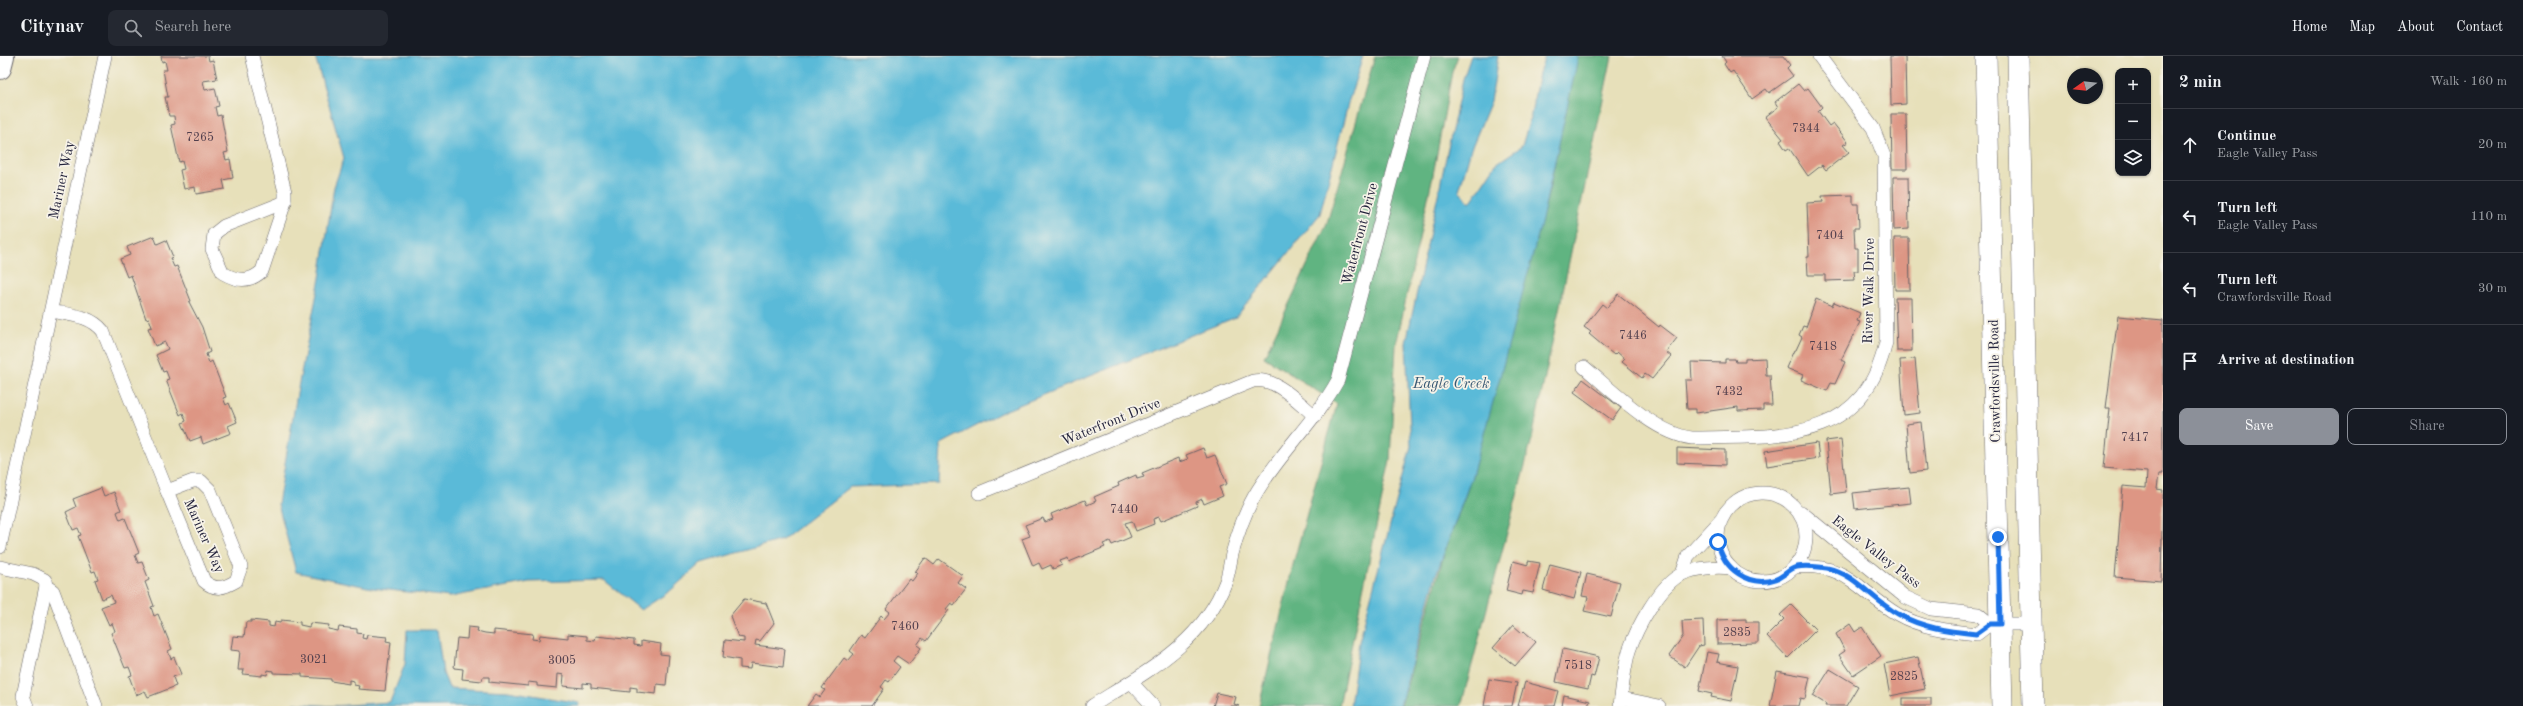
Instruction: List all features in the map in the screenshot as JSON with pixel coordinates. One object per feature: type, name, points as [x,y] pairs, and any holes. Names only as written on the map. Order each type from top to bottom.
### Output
[{"type":"highway","points":[[0,68],[2,56]]},
{"type":"main road","name":"Crawfordsville Road","points":[[1986,56],[1995,624],[2002,706]]},
{"type":"main road","points":[[2018,56],[2033,706]]},
{"type":"street","name":"Mariner Way","points":[[0,547],[105,56]]},
{"type":"street","points":[[252,56],[285,192],[285,202],[262,271],[253,278],[242,280],[223,273],[212,249],[214,234],[224,226],[285,202]]},
{"type":"street","name":"Waterfront Drive","points":[[1092,706],[1131,682],[1179,649],[1209,615],[1226,580],[1238,535],[1257,491],[1280,458],[1315,416],[1338,380],[1424,56]]},
{"type":"street","name":"River Walk Drive","points":[[1584,367],[1660,428],[1680,436],[1692,438],[1774,436],[1802,432],[1837,416],[1868,388],[1882,359],[1886,342],[1884,156],[1873,128],[1819,56]]},
{"type":"street","name":"Mariner Way","points":[[51,311],[86,317],[94,321],[103,331],[167,491],[204,581],[209,586],[217,588],[236,581],[242,567],[207,486],[201,481],[193,481],[167,491]]},
{"type":"street","name":"Waterfront Drive","points":[[979,493],[1258,380],[1265,381],[1284,391],[1315,416]]},
{"type":"street","name":"Eagle Valley Pass","points":[[1620,702],[1625,666],[1638,629],[1654,602],[1682,574],[1688,556],[1721,520],[1732,503],[1745,495],[1755,493],[1775,494],[1793,505],[1905,597],[1931,609],[1978,614],[1995,624]]},
{"type":"street","name":"Eagle Valley Pass","points":[[1721,520],[1718,535],[1719,549],[1731,568],[1744,578],[1760,581],[1776,579],[1795,567],[1802,557],[1806,538],[1803,520],[1793,505]]},
{"type":"street","points":[[0,567],[37,576],[45,580],[46,586],[23,696],[26,705]]},
{"type":"street","points":[[1795,567],[1816,567],[1843,574],[1856,581],[1897,614],[1923,625],[1976,634],[1995,624],[2032,624]]},
{"type":"street","points":[[1682,574],[1714,568],[1731,568]]},
{"type":"street","points":[[46,586],[53,591],[96,706]]},
{"type":"street","points":[[1131,682],[1153,706]]},
{"type":"street","points":[[1620,702],[1659,706]]},
{"type":"green space","points":[[1375,56],[1458,56],[1452,72],[1433,175],[1396,345],[1390,460],[1339,706],[1259,706],[1295,557],[1337,404],[1264,357],[1327,223]]},
{"type":"green space","points":[[1577,56],[1612,56],[1532,439],[1461,706],[1401,706],[1444,554],[1471,479],[1549,191]]},
{"type":"water","points":[[315,56],[1363,56],[1349,100],[1320,214],[1236,317],[1004,411],[941,444],[939,484],[850,487],[782,540],[701,563],[670,591],[641,610],[604,580],[529,582],[450,597],[372,588],[296,572],[278,504],[298,388],[320,278],[334,187],[344,158]]},
{"type":"water","name":"Eagle Creek","points":[[1471,56],[1498,56],[1491,101],[1471,149],[1459,191],[1470,203],[1496,164],[1522,146],[1531,115],[1539,73],[1545,56],[1577,56],[1577,63],[1541,224],[1497,388],[1471,479],[1436,575],[1400,706],[1350,706],[1359,642],[1411,446],[1406,343],[1463,79]]},
{"type":"water","points":[[407,630],[437,630],[443,673],[449,688],[508,691],[580,703],[579,706],[333,706],[390,702],[405,664]]},
{"type":"water","points":[[294,703],[333,706],[293,706]]},
{"type":"building","points":[[161,56],[208,56],[209,61],[213,60],[217,79],[203,81],[205,90],[215,88],[219,106],[215,107],[217,116],[221,115],[228,152],[224,153],[226,160],[230,159],[233,178],[223,180],[225,189],[196,194],[195,187],[184,189],[180,170],[184,169],[182,161],[179,162],[171,125],[175,124],[174,116],[169,116],[165,97],[168,97],[163,70],[167,70],[165,61],[162,62]]},
{"type":"building","points":[[1722,56],[1783,56],[1790,65],[1787,68],[1793,76],[1769,93],[1766,89],[1752,99],[1733,71],[1730,73],[1724,64],[1726,62]]},
{"type":"building","points":[[1890,56],[1905,56],[1906,104],[1891,105]]},
{"type":"building","points":[[1798,84],[1804,91],[1808,88],[1822,107],[1818,111],[1829,126],[1833,123],[1848,142],[1843,145],[1849,152],[1826,170],[1822,165],[1808,176],[1789,148],[1786,150],[1780,141],[1783,139],[1765,117],[1778,107],[1775,102]]},
{"type":"building","points":[[1891,114],[1906,114],[1907,169],[1892,169]]},
{"type":"building","points":[[1893,177],[1908,177],[1909,229],[1894,230]]},
{"type":"building","points":[[1853,195],[1853,204],[1858,204],[1859,228],[1854,228],[1855,248],[1858,248],[1858,271],[1854,271],[1855,280],[1825,281],[1825,275],[1808,275],[1807,257],[1809,257],[1807,203],[1823,202],[1822,196]]},
{"type":"building","points":[[154,236],[157,244],[166,240],[173,257],[170,258],[174,267],[177,266],[191,301],[189,302],[202,327],[210,352],[206,354],[209,363],[212,361],[226,397],[223,398],[226,405],[229,403],[237,422],[228,426],[231,433],[203,444],[201,437],[190,441],[182,423],[186,421],[183,413],[180,415],[166,380],[169,379],[166,371],[163,372],[156,355],[168,349],[165,342],[155,346],[148,328],[152,327],[149,318],[146,319],[131,275],[127,277],[120,259],[130,255],[127,247]]},
{"type":"building","points":[[1894,238],[1909,238],[1910,290],[1895,290]]},
{"type":"building","points":[[1618,294],[1659,327],[1660,325],[1677,338],[1666,352],[1671,356],[1652,379],[1645,374],[1642,378],[1622,362],[1625,359],[1617,352],[1614,355],[1589,334],[1591,332],[1584,327],[1602,304],[1607,308]]},
{"type":"building","points":[[1895,298],[1911,298],[1912,351],[1897,351]]},
{"type":"building","points":[[1816,299],[1832,306],[1834,302],[1860,313],[1857,321],[1860,322],[1841,360],[1845,362],[1835,384],[1831,383],[1827,391],[1801,380],[1803,375],[1786,368],[1802,337],[1799,335],[1803,326],[1806,327]]},
{"type":"building","points":[[2118,316],[2163,320],[2163,474],[2159,474],[2157,489],[2163,490],[2161,581],[2115,577],[2123,486],[2146,488],[2147,472],[2104,468],[2110,408],[2106,408]]},
{"type":"building","points":[[1765,358],[1766,375],[1770,375],[1772,405],[1763,405],[1763,410],[1738,411],[1738,407],[1696,413],[1696,409],[1687,409],[1685,380],[1692,380],[1691,362],[1725,363],[1725,359],[1735,359],[1736,362],[1745,362],[1745,359]]},
{"type":"building","points":[[1915,359],[1920,413],[1904,415],[1900,360]]},
{"type":"building","points":[[1583,379],[1621,408],[1612,420],[1574,392]]},
{"type":"building","points":[[1921,422],[1926,471],[1910,473],[1906,424]]},
{"type":"building","points":[[1841,439],[1846,492],[1831,494],[1826,441]]},
{"type":"building","points":[[1817,443],[1819,458],[1767,466],[1765,451]]},
{"type":"building","points":[[1203,448],[1207,458],[1215,455],[1227,484],[1219,487],[1223,496],[1204,504],[1202,499],[1196,502],[1197,506],[1161,521],[1159,517],[1153,519],[1154,524],[1136,531],[1132,521],[1125,523],[1131,537],[1112,545],[1110,541],[1103,544],[1105,547],[1069,562],[1068,558],[1060,561],[1062,565],[1053,569],[1051,565],[1042,569],[1039,563],[1033,566],[1022,539],[1030,536],[1025,525],[1043,518],[1045,522],[1053,519],[1051,514],[1085,500],[1087,505],[1096,501],[1094,497],[1119,486],[1118,483],[1136,475],[1137,479],[1144,477],[1142,473],[1178,458],[1179,462],[1188,459],[1186,455]]},
{"type":"building","points":[[1677,448],[1725,450],[1725,465],[1677,463]]},
{"type":"building","points":[[1909,487],[1911,503],[1855,509],[1853,493]]},
{"type":"building","points":[[101,488],[104,496],[114,492],[121,510],[117,512],[120,520],[125,518],[139,553],[135,555],[138,563],[142,562],[149,580],[145,582],[154,606],[151,607],[154,616],[158,614],[172,649],[168,651],[171,659],[174,657],[181,674],[173,677],[176,686],[148,697],[145,691],[136,695],[129,676],[132,675],[129,667],[125,668],[111,633],[115,631],[112,623],[109,625],[101,607],[114,602],[111,595],[102,599],[95,580],[98,579],[95,571],[92,572],[78,536],[81,535],[78,528],[73,530],[66,512],[76,507],[73,499]]},
{"type":"building","points":[[925,558],[934,565],[939,559],[963,576],[958,583],[966,589],[954,605],[951,603],[946,609],[949,610],[926,641],[922,638],[917,645],[921,648],[909,664],[897,656],[893,661],[900,667],[889,682],[886,680],[881,687],[884,689],[872,706],[807,706],[816,694],[820,697],[825,690],[822,688],[844,658],[848,661],[854,654],[850,651],[861,635],[865,638],[881,616],[884,619],[890,612],[886,609],[909,579],[912,581],[918,573],[915,572]]},
{"type":"building","points":[[1513,561],[1528,565],[1528,561],[1540,563],[1533,593],[1523,591],[1522,595],[1506,591]]},
{"type":"building","points":[[1550,564],[1581,572],[1574,599],[1543,590]]},
{"type":"building","points":[[1587,574],[1620,582],[1611,617],[1584,611],[1588,597],[1582,596]]},
{"type":"building","points":[[744,599],[766,603],[774,623],[760,641],[756,640],[755,645],[785,649],[783,667],[751,663],[750,669],[740,668],[740,660],[723,657],[725,640],[744,642],[744,638],[738,637],[730,616]]},
{"type":"building","points":[[1791,605],[1816,630],[1788,658],[1767,636],[1784,619],[1780,615]]},
{"type":"building","points":[[1746,619],[1746,622],[1758,622],[1758,643],[1717,644],[1717,620]]},
{"type":"building","points":[[251,620],[269,622],[269,626],[274,627],[275,622],[280,623],[281,620],[300,622],[300,625],[309,627],[310,623],[329,625],[328,629],[338,631],[339,627],[357,629],[357,633],[363,634],[362,638],[366,639],[367,635],[387,637],[386,641],[391,642],[385,691],[358,689],[359,686],[354,685],[354,681],[349,680],[349,684],[331,681],[331,679],[302,677],[302,674],[273,673],[273,671],[268,670],[267,675],[262,674],[262,676],[243,674],[244,670],[238,670],[240,651],[231,650],[233,636],[244,637],[246,622],[251,622]]},
{"type":"building","points":[[1703,620],[1704,645],[1699,646],[1685,667],[1669,656],[1683,636],[1682,621]]},
{"type":"building","points":[[1850,624],[1855,632],[1862,627],[1881,656],[1853,675],[1839,655],[1845,651],[1836,634]]},
{"type":"building","points":[[1513,625],[1522,633],[1524,631],[1536,642],[1515,666],[1493,648]]},
{"type":"building","points":[[468,627],[478,628],[477,631],[494,634],[494,630],[533,634],[532,639],[539,640],[540,635],[568,638],[568,634],[587,636],[587,640],[595,641],[596,636],[634,640],[634,645],[641,646],[641,641],[661,644],[660,654],[669,655],[666,685],[657,684],[656,694],[637,692],[637,688],[630,687],[630,692],[591,688],[591,684],[583,683],[583,688],[563,686],[564,675],[558,674],[557,688],[537,686],[537,683],[528,682],[528,686],[489,682],[489,677],[483,677],[482,681],[462,679],[463,669],[454,668],[457,638],[467,639]]},
{"type":"building","points":[[1563,649],[1599,657],[1594,677],[1591,676],[1588,689],[1556,682]]},
{"type":"building","points":[[1707,652],[1719,654],[1717,662],[1738,666],[1731,701],[1711,697],[1712,694],[1699,691]]},
{"type":"building","points":[[1918,657],[1925,689],[1890,696],[1884,664]]},
{"type":"building","points":[[1830,669],[1858,686],[1846,706],[1825,706],[1826,704],[1813,696]]},
{"type":"building","points":[[1777,671],[1810,677],[1805,699],[1800,698],[1798,706],[1770,706]]},
{"type":"building","points":[[1489,679],[1517,683],[1512,706],[1484,706]]},
{"type":"building","points":[[1525,682],[1558,691],[1554,706],[1518,706]]},
{"type":"building","points":[[1217,693],[1236,697],[1234,704],[1239,706],[1213,706]]},
{"type":"building","points":[[1564,695],[1590,701],[1588,706],[1562,706]]},
{"type":"building","points":[[1903,698],[1931,698],[1931,706],[1903,706]]},
{"type":"route","points":[[1718,542],[1719,549],[1726,563],[1735,572],[1749,580],[1766,581],[1776,579],[1782,577],[1795,567],[1809,566],[1830,569],[1856,581],[1883,604],[1897,614],[1908,619],[1938,629],[1976,634],[1990,624],[2000,624],[1998,537]]}]
